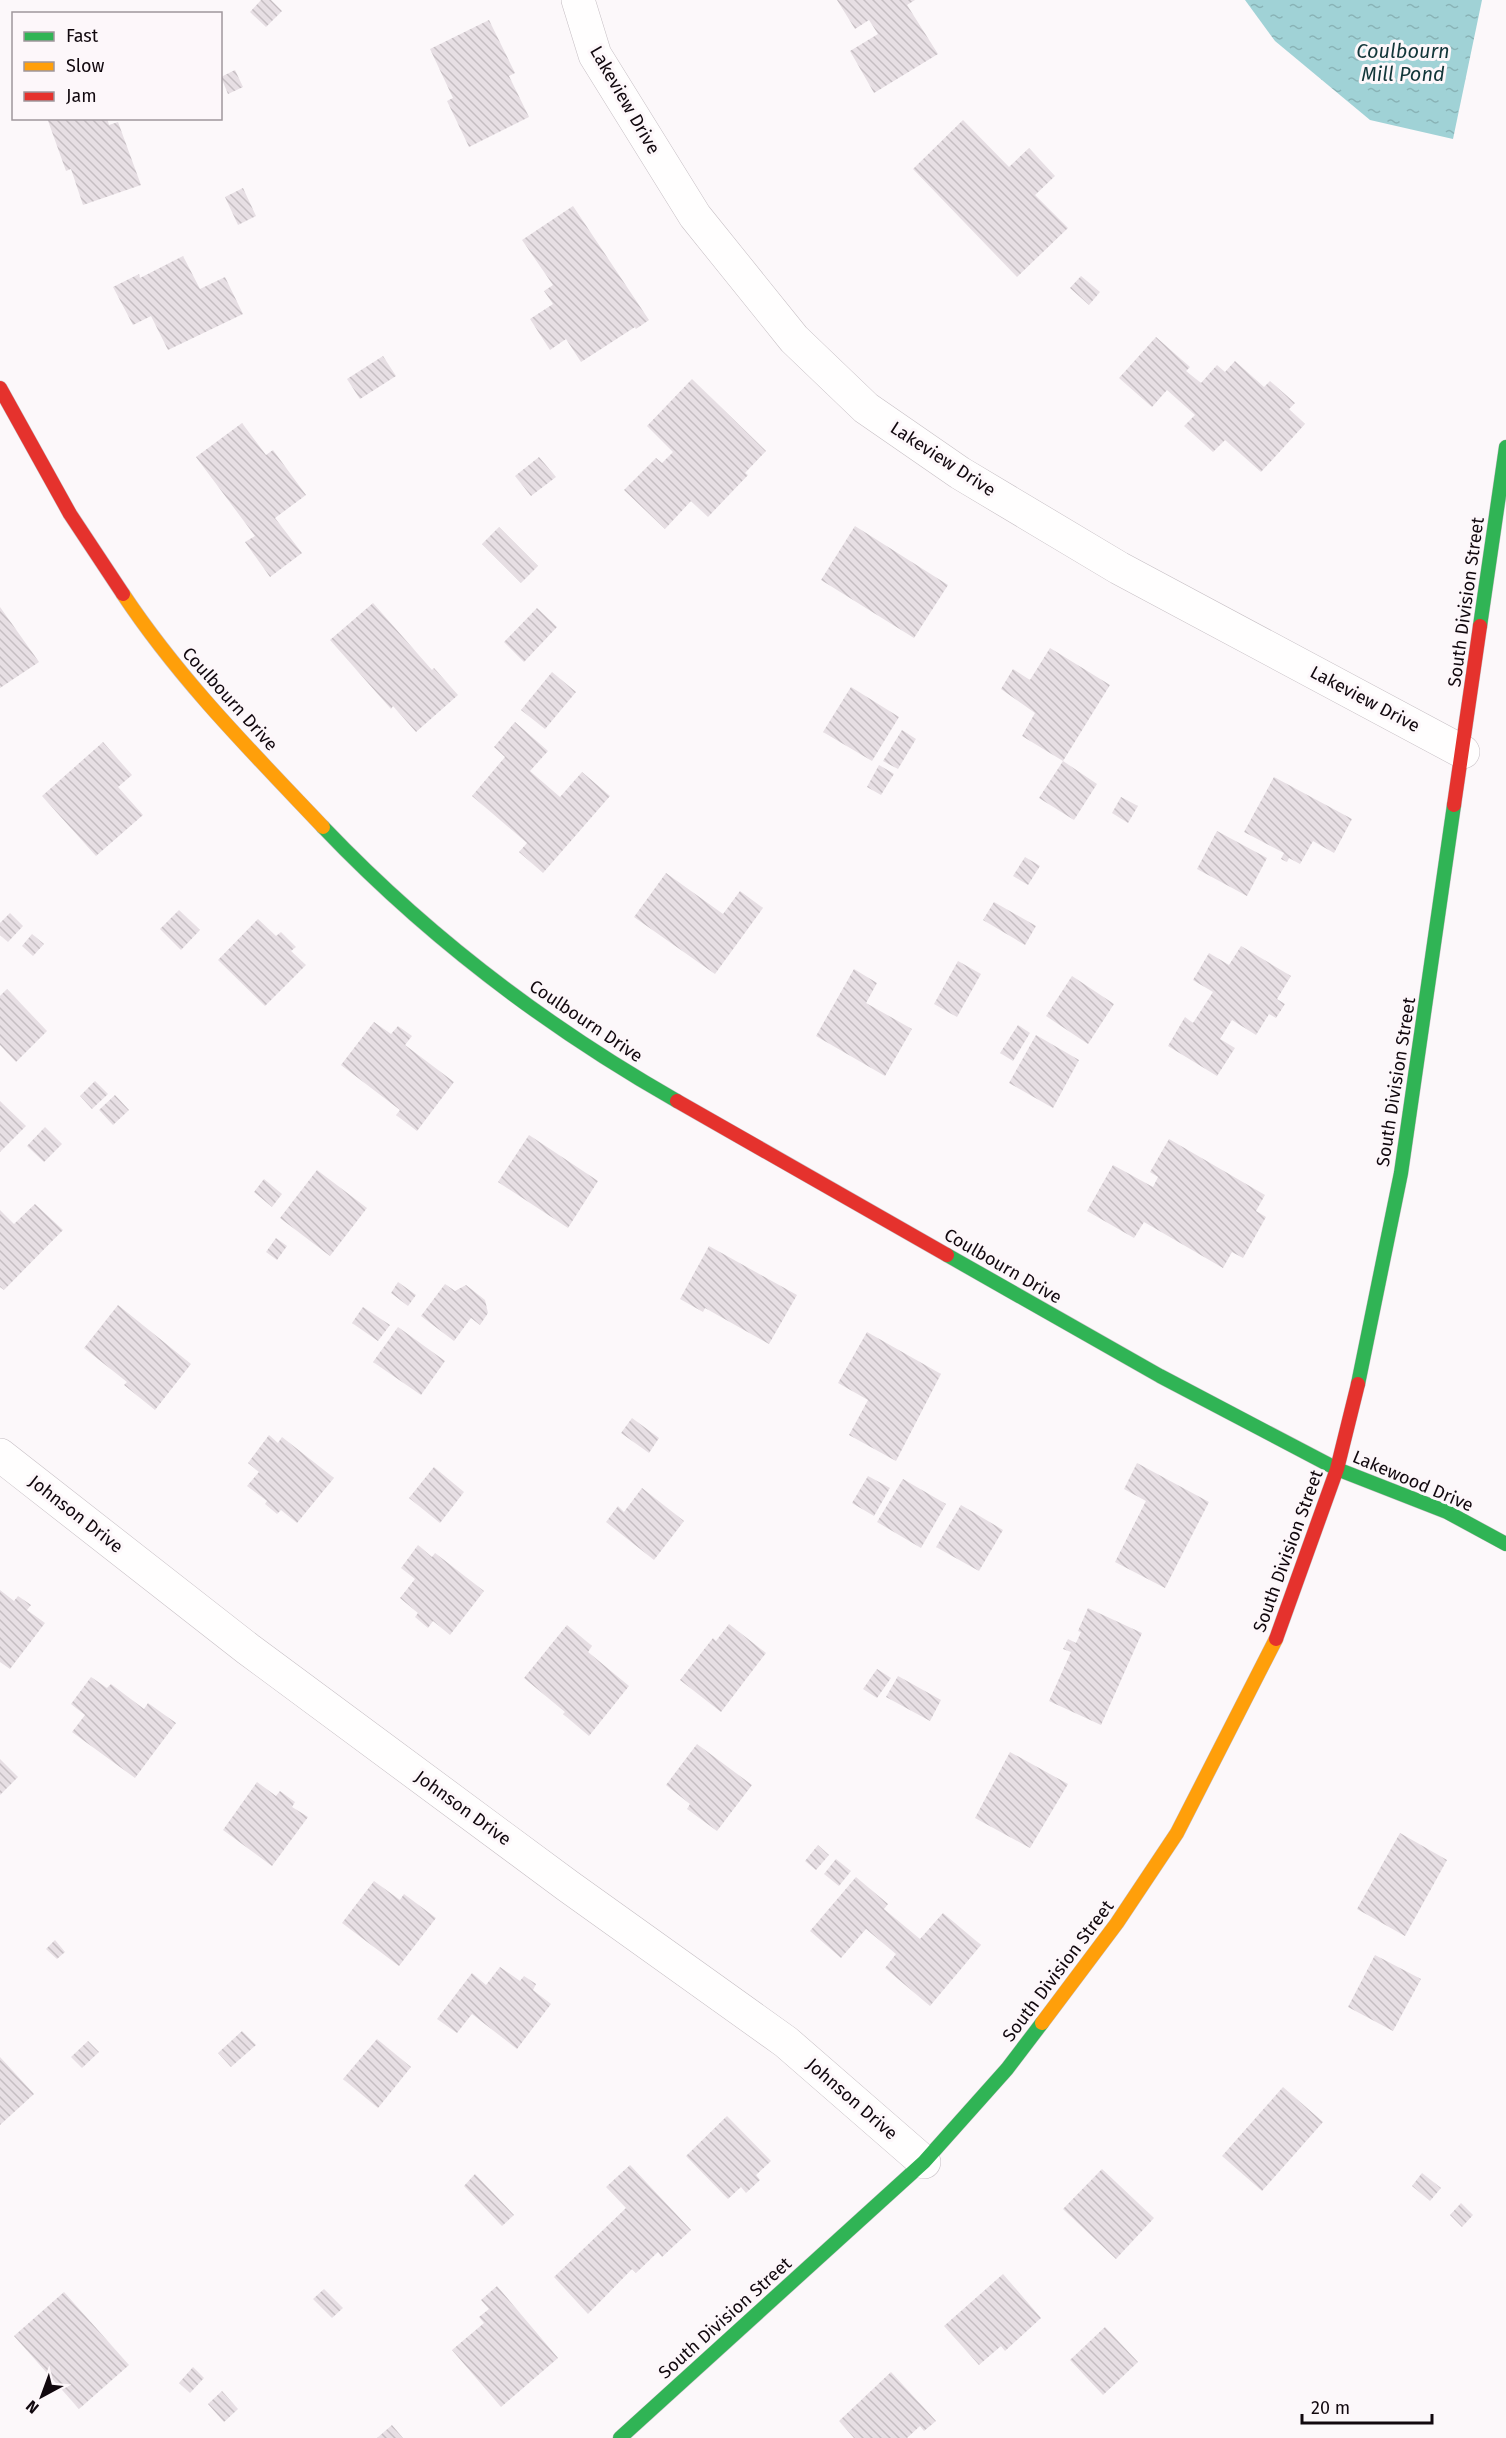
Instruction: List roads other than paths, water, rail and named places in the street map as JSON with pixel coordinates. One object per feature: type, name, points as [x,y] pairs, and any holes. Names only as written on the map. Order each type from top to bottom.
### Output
[{"type":"street","name":"Lakeview Drive","points":[[578,0],[595,56],[695,216],[794,339],[866,408],[960,473],[1119,568],[1463,752]]},
{"type":"street","name":"Coulbourn Drive","points":[[0,388],[14,417],[70,514],[154,640],[233,732],[359,865],[426,926],[542,1016],[643,1082],[1160,1376],[1337,1469]]},
{"type":"street","name":"South Division Street","points":[[620,2438],[924,2162],[1007,2069],[1117,1923],[1177,1833],[1278,1635],[1337,1469],[1369,1340],[1401,1173],[1506,447]]},
{"type":"street","name":"Johnson Drive","points":[[0,1455],[257,1656],[568,1886],[786,2042],[924,2162]]},
{"type":"street","name":"Lakewood Drive","points":[[1337,1469],[1447,1512],[1506,1544]]},
{"type":"water","name":"Coulbourn Mill Pond","points":[[1245,0],[1482,0],[1453,139],[1370,120],[1275,41]]}]
